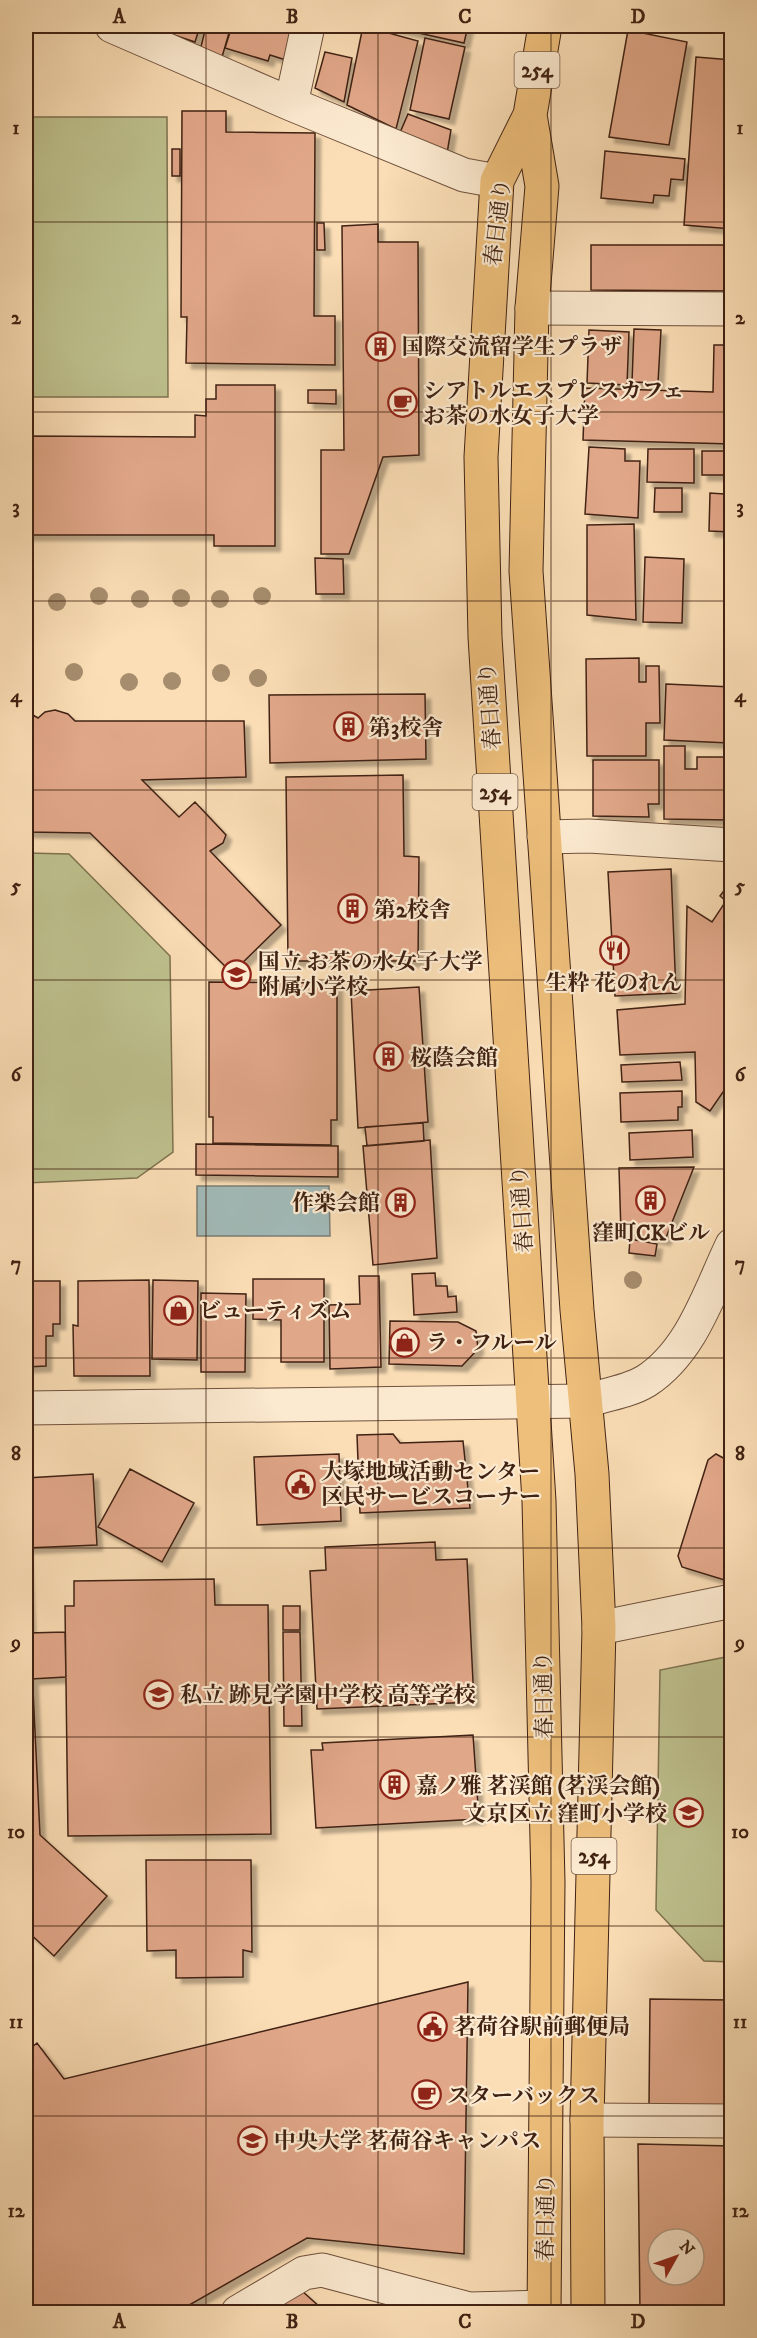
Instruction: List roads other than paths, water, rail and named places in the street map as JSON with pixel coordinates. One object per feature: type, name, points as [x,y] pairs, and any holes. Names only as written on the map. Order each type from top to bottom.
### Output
[{"type":"highway","name":"春日通り","points":[[544,2310],[548,1882],[538,1501],[483,597],[481,457],[497,181],[530,115],[545,26]]},
{"type":"highway","name":"春日通り","points":[[530,115],[542,186],[532,308],[526,571],[584,1401],[592,1474],[599,1628],[587,2120],[588,2313]]},
{"type":"street","points":[[112,26],[291,104],[464,175],[497,181]]},
{"type":"street","points":[[291,104],[309,26]]},
{"type":"street","points":[[532,308],[732,309]]},
{"type":"street","points":[[544,837],[589,836],[732,845]]},
{"type":"street","points":[[26,1408],[431,1401],[532,1403],[584,1401],[645,1382],[677,1353],[691,1331],[732,1245]]},
{"type":"street","points":[[599,1628],[732,1601]]},
{"type":"street","points":[[587,2120],[732,2121]]},
{"type":"street","points":[[238,2313],[304,2273],[322,2270],[469,2309],[544,2310]]},
{"type":"water","points":[[197,1186],[329,1186],[330,1236],[197,1236]]},
{"type":"place","name":"国際交流留学生プラザ","points":[[381,346]]},
{"type":"place","name":"シアトルエスプレスカフェ お茶の水女子大学","points":[[402,403]]},
{"type":"place","name":"第3校舎","points":[[348,727]]},
{"type":"place","name":"第2校舎","points":[[353,909]]},
{"type":"place","name":"生粋 花のれん","points":[[614,950]]},
{"type":"place","name":"国立 お茶の水女子大学 附属小学校","points":[[237,974]]},
{"type":"place","name":"桜蔭会館","points":[[389,1057]]},
{"type":"place","name":"窪町CKビル","points":[[651,1200]]},
{"type":"place","name":"作楽会館","points":[[401,1202]]},
{"type":"place","name":"ビューティズム","points":[[178,1310]]},
{"type":"place","name":"ラ・フルール","points":[[405,1342]]},
{"type":"place","name":"大塚地域活動センター 区民サービスコーナー","points":[[300,1484]]},
{"type":"place","name":"私立 跡見学園中学校 高等学校","points":[[159,1694]]},
{"type":"place","name":"嘉ノ雅 茗渓館 (茗渓会館)","points":[[395,1785]]},
{"type":"place","name":"文京区立 窪町小学校","points":[[688,1813]]},
{"type":"place","name":"茗荷谷駅前郵便局","points":[[433,2026]]},
{"type":"place","name":"スターバックス","points":[[426,2095]]},
{"type":"place","name":"中央大学 茗荷谷キャンパス","points":[[253,2140]]}]
